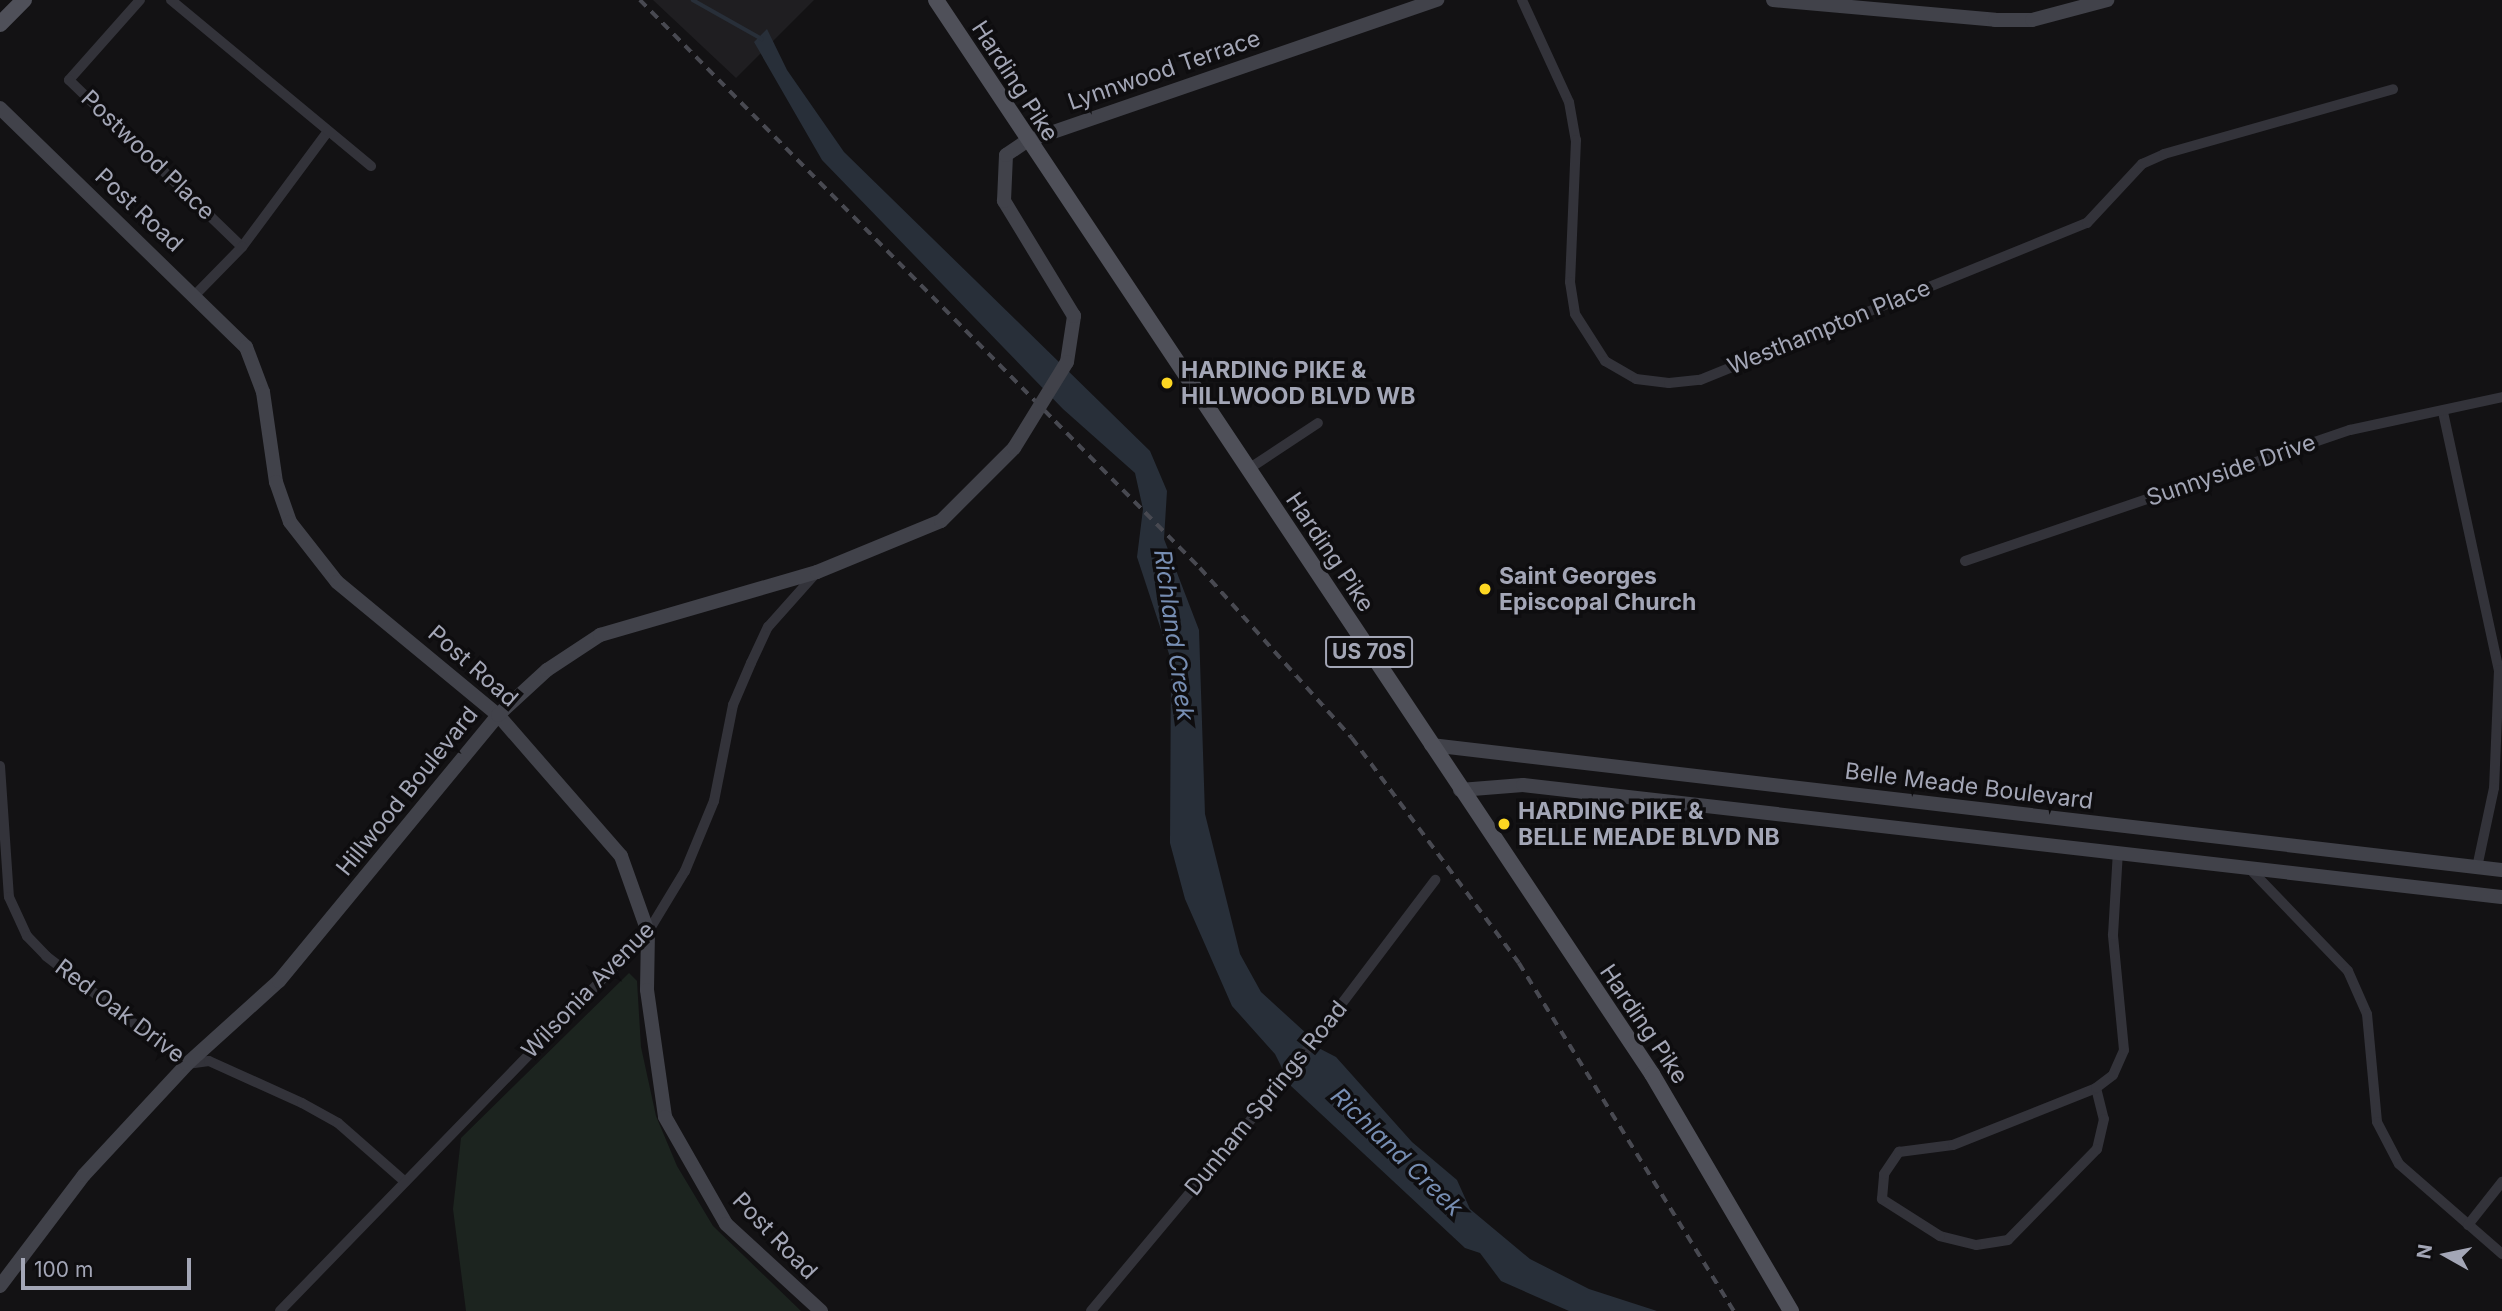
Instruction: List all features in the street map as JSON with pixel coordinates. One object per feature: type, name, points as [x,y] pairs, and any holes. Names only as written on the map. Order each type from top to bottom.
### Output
[{"type":"main road","points":[[0,24],[24,0]]},
{"type":"main road","name":"Harding Pike","points":[[936,0],[1027,141],[1652,1074],[1791,1311]]},
{"type":"street","name":"Postwood Place","points":[[140,0],[69,80],[242,247]]},
{"type":"street","points":[[171,0],[326,134],[371,166]]},
{"type":"street","name":"Lynnwood Terrace","points":[[1067,362],[1075,335],[1071,309],[1000,188],[1006,155],[1027,141],[1437,0]]},
{"type":"street","name":"Westhampton Place","points":[[1522,0],[1569,102],[1576,140],[1570,282],[1575,314],[1605,361],[1636,379],[1669,383],[1700,380],[2087,223],[2142,164],[2164,153],[2393,89]]},
{"type":"street","points":[[1773,0],[1995,20],[2032,20],[2106,0]]},
{"type":"street","name":"Post Road","points":[[0,108],[196,294],[251,357],[276,482],[290,522],[337,582],[499,715],[621,856],[648,932],[648,1003],[664,1117],[726,1224],[821,1311]]},
{"type":"street","points":[[196,294],[242,247],[326,134]]},
{"type":"street","name":"Hillwood Boulevard","points":[[0,1286],[84,1175],[187,1064],[279,981],[499,715],[547,670],[600,635],[817,572],[941,521],[1014,448],[1067,362]]},
{"type":"street","name":"Sunnyside Drive","points":[[1965,561],[2350,430],[2443,412],[2502,397]]},
{"type":"street","points":[[2443,412],[2500,670],[2494,788],[2470,893]]},
{"type":"street","points":[[1247,470],[1318,423]]},
{"type":"street","name":"Wilsonia Avenue","points":[[280,1311],[402,1180],[648,932],[685,871],[714,801],[733,705],[751,663],[768,627],[817,572]]},
{"type":"street","name":"Belle Meade Boulevard","points":[[1431,745],[2502,870]]},
{"type":"street","name":"Red Oak Drive","points":[[0,766],[4,899],[27,936],[46,956],[187,1064],[209,1061],[302,1103],[338,1123],[402,1180]]},
{"type":"street","points":[[1593,793],[1597,766]]},
{"type":"street","points":[[1692,804],[1696,777]]},
{"type":"street","name":"Belle Meade Boulevard","points":[[1460,790],[1523,785],[2502,897]]},
{"type":"street","points":[[1838,820],[1841,794]]},
{"type":"street","points":[[2096,1088],[2104,1119],[2097,1149],[2008,1240],[1976,1245],[1940,1236],[1882,1199],[1884,1174],[1899,1152],[1953,1145],[2096,1088],[2113,1075],[2124,1050],[2113,935],[2121,826]]},
{"type":"street","points":[[2251,841],[2248,867],[2348,971],[2367,1014],[2377,1122],[2399,1164],[2502,1254]]},
{"type":"street","name":"Dunham Springs Road","points":[[1091,1311],[1284,1080],[1435,880]]},
{"type":"street","points":[[2468,1225],[2502,1182]]},
{"type":"shaded area","points":[[653,0],[814,0],[736,78]]},
{"type":"shaded area","points":[[629,973],[637,981],[641,1047],[656,1116],[677,1166],[713,1226],[801,1311],[466,1311],[453,1209],[461,1138]]},
{"type":"water","points":[[767,29],[787,70],[844,152],[1150,451],[1167,491],[1164,539],[1199,630],[1205,814],[1240,954],[1261,992],[1307,1034],[1307,1042],[1336,1057],[1412,1142],[1457,1180],[1470,1209],[1530,1259],[1589,1289],[1657,1311],[1569,1311],[1501,1281],[1480,1253],[1465,1248],[1291,1086],[1275,1054],[1232,1006],[1185,899],[1170,843],[1171,660],[1137,557],[1143,509],[1135,473],[1063,409],[822,160],[754,42]]},
{"type":"waterway","name":"Richland Creek","points":[[693,0],[762,39]]},
{"type":"railway","points":[[640,0],[1200,568],[1352,738],[1519,963],[1734,1311]]},
{"type":"place","name":"HARDING PIKE & HILLWOOD BLVD WB","points":[[1167,383]]},
{"type":"place","name":"Saint Georges Episcopal Church","points":[[1485,589]]},
{"type":"place","name":"HARDING PIKE & BELLE MEADE BLVD NB","points":[[1504,824]]}]
